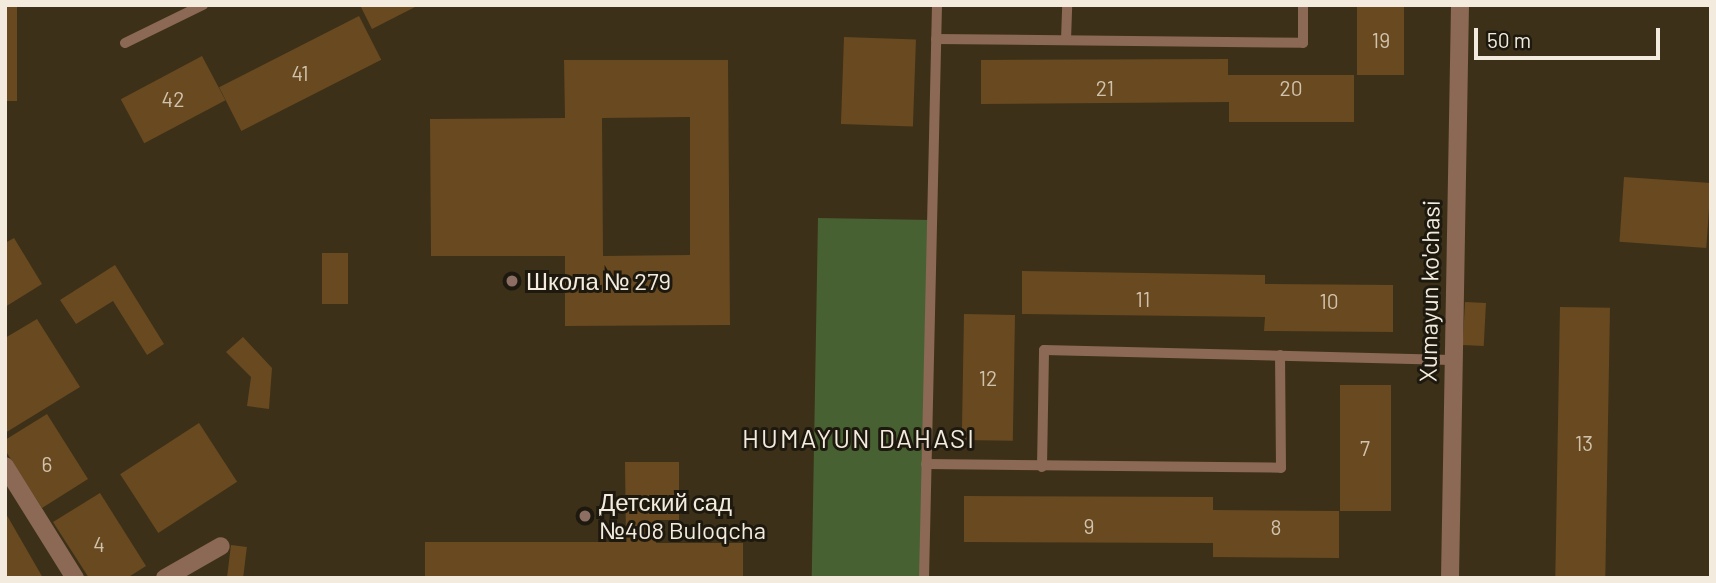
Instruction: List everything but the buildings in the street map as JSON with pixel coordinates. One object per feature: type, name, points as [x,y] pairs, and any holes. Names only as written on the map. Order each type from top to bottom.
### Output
[{"type":"street","name":"Xumayun ko'chasi","points":[[1450,578],[1460,5]]},
{"type":"street","points":[[5,466],[75,578]]},
{"type":"street","points":[[165,578],[221,546]]},
{"type":"lane","points":[[125,43],[203,5]]},
{"type":"lane","points":[[924,578],[937,5]]},
{"type":"lane","points":[[1066,40],[1067,5]]},
{"type":"lane","points":[[936,39],[1303,43],[1303,5]]},
{"type":"lane","points":[[1042,467],[1044,350],[1452,359]]},
{"type":"lane","points":[[926,464],[1281,468],[1280,355]]},
{"type":"green space","points":[[818,218],[931,220],[925,578],[812,578]]},
{"type":"place","name":"Школа № 279","points":[[512,281]]},
{"type":"place","name":"Детский сад №408 Buloqcha","points":[[585,516]]},
{"type":"district","name":"HUMAYUN DAHASI","points":[[859,438]]}]
